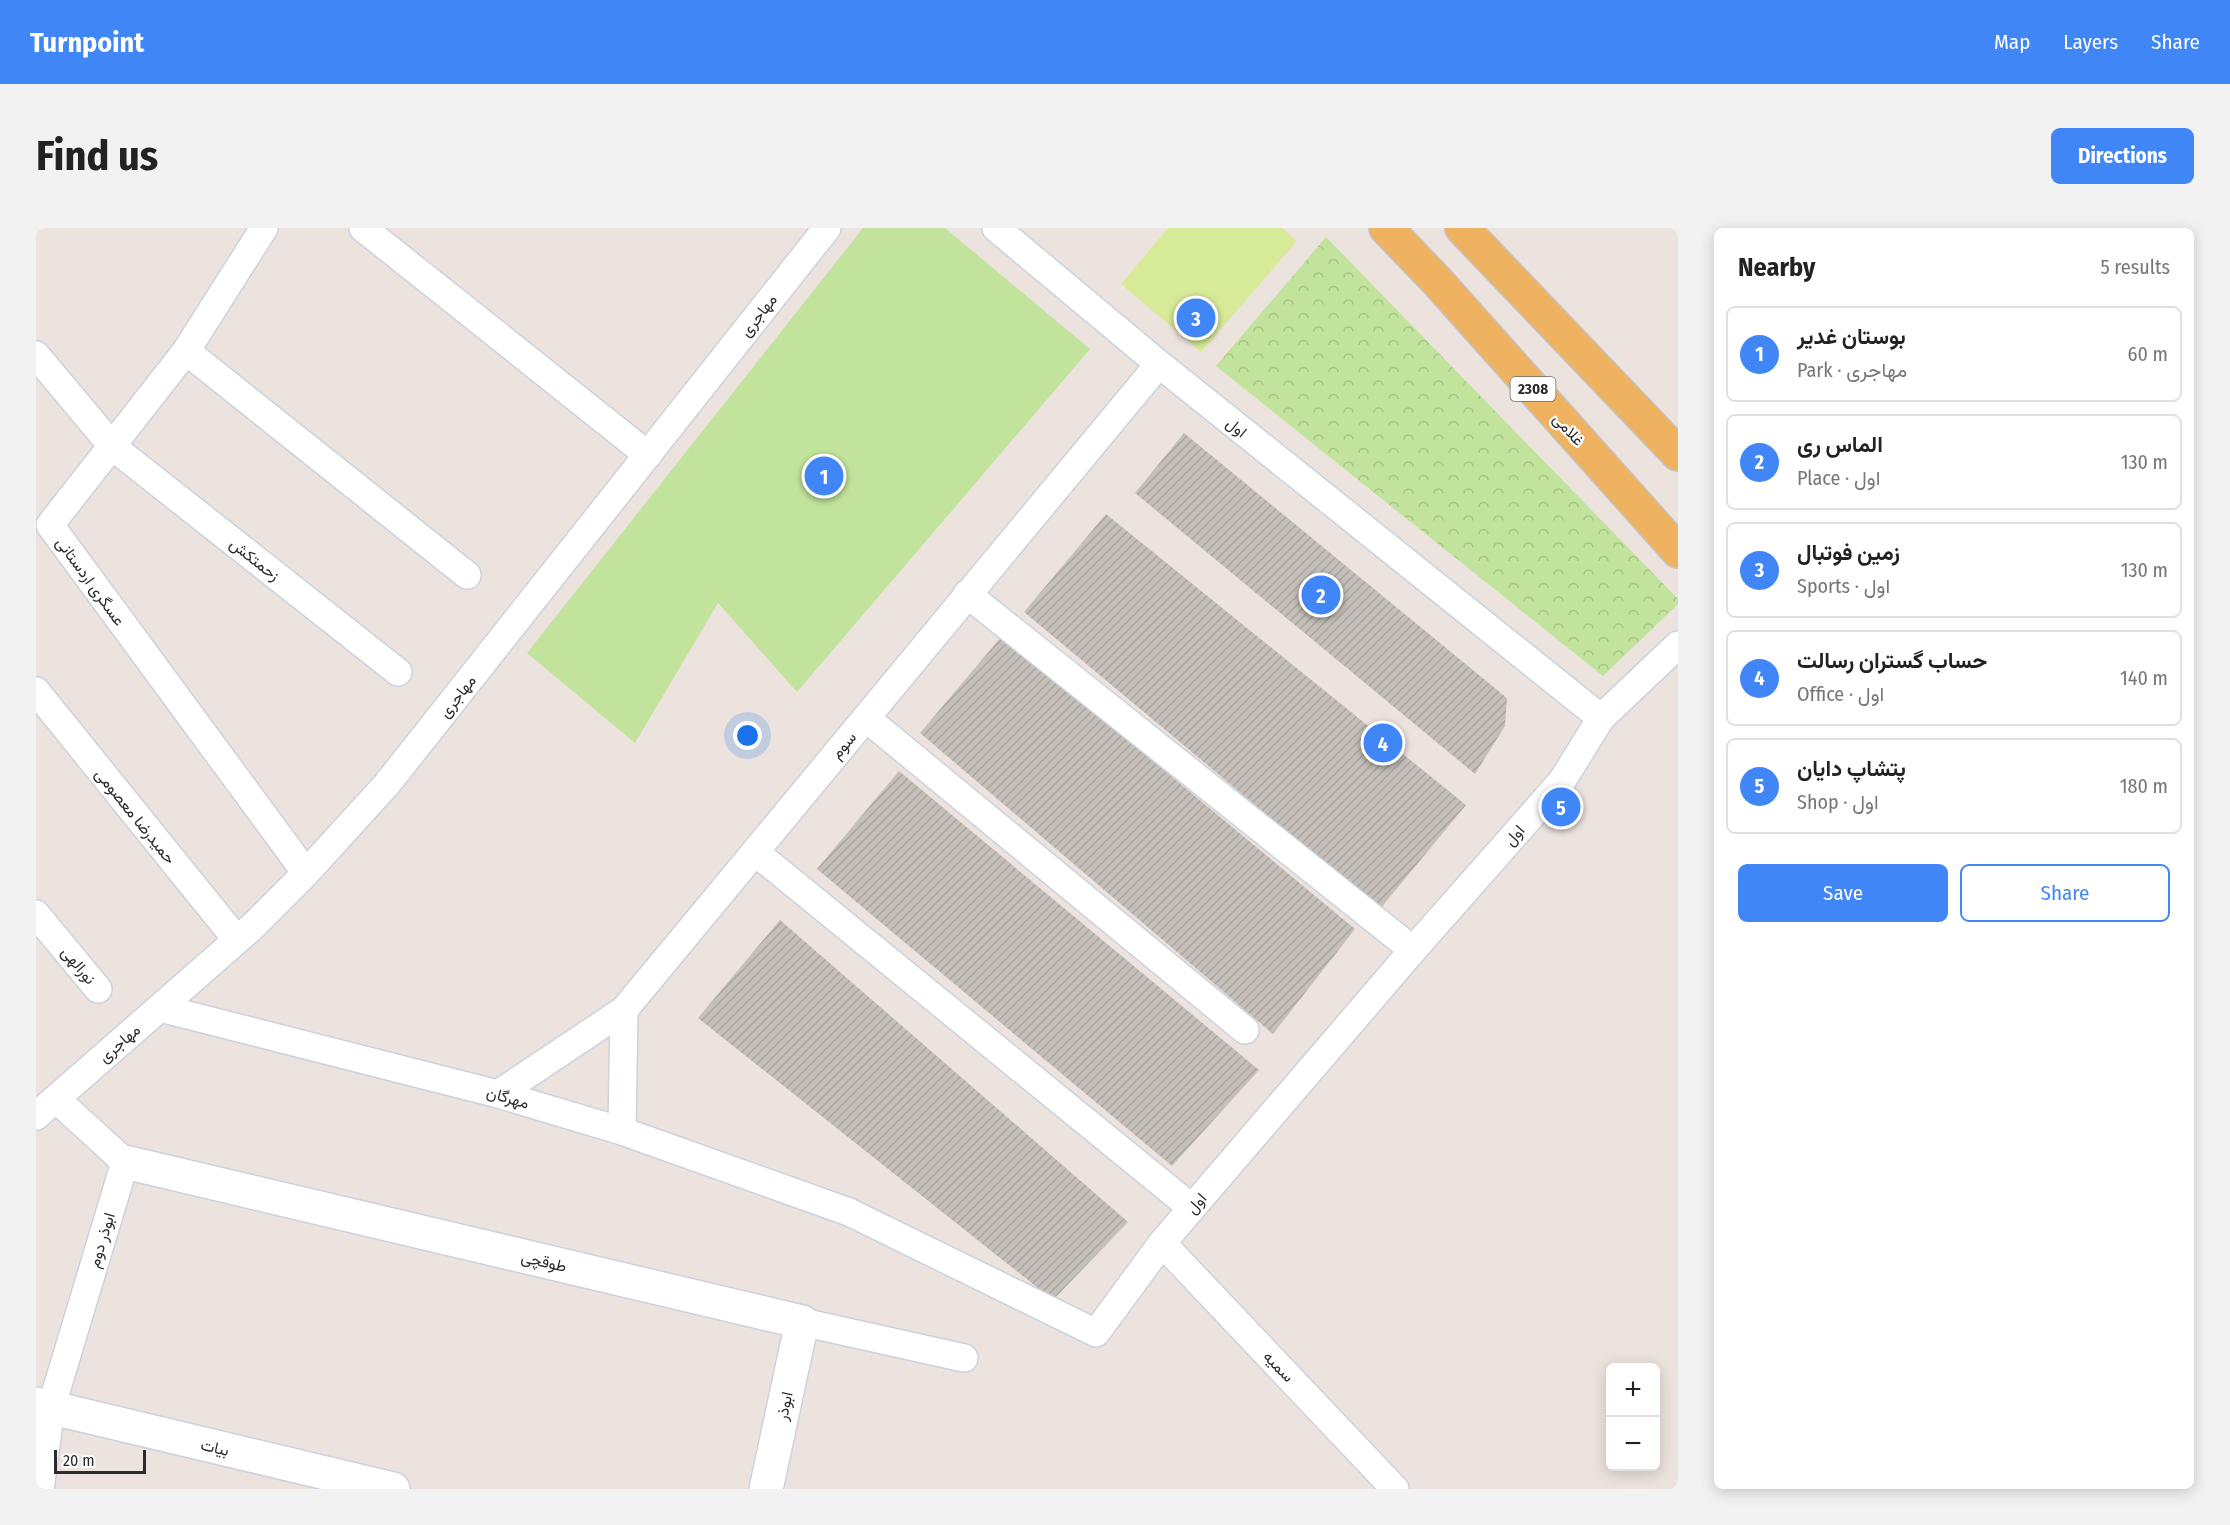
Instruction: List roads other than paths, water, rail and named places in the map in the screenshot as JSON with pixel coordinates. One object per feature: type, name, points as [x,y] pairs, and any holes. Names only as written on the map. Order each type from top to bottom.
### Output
[{"type":"main road","name":"غلامی","points":[[1386,228],[1437,280],[1678,551]]},
{"type":"main road","points":[[1462,228],[1678,454]]},
{"type":"street","name":"عسگری اردستانی","points":[[264,228],[186,351],[50,525],[306,873]]},
{"type":"street","points":[[363,228],[648,455]]},
{"type":"street","name":"مهاجری","points":[[36,1116],[237,940],[306,873],[387,784],[827,228]]},
{"type":"street","name":"اول","points":[[849,1212],[1096,1333],[1162,1243],[1413,950],[1562,781],[1601,718],[1159,364],[996,228]]},
{"type":"street","points":[[186,351],[467,575]]},
{"type":"street","name":"زحمتکش","points":[[36,355],[113,447],[398,672]]},
{"type":"street","name":"سوم","points":[[498,1094],[624,1010],[1159,364]]},
{"type":"street","points":[[967,594],[1413,950]]},
{"type":"street","points":[[1601,718],[1678,645]]},
{"type":"street","name":"حمیدرضا معصومی","points":[[36,692],[237,940]]},
{"type":"street","points":[[866,718],[1245,1030]]},
{"type":"street","points":[[754,852],[1192,1208]]},
{"type":"street","name":"نورالهی","points":[[36,914],[98,989]]},
{"type":"street","name":"مهرگان","points":[[160,1008],[498,1094],[622,1131],[849,1212]]},
{"type":"street","points":[[622,1131],[624,1010]]},
{"type":"street","points":[[56,1099],[125,1162]]},
{"type":"street","name":"طوقچی","points":[[125,1162],[964,1358]]},
{"type":"street","name":"ابوذر دوم","points":[[40,1489],[44,1406],[125,1162]]},
{"type":"street","name":"سمیه","points":[[1162,1243],[1388,1487]]},
{"type":"street","name":"ابوذر","points":[[766,1489],[802,1322]]},
{"type":"street","name":"بیات","points":[[44,1406],[393,1489]]},
{"type":"place","name":"زمین فوتبال","points":[[1196,318]]},
{"type":"place","name":"بوستان غدیر","points":[[824,476]]},
{"type":"place","name":"الماس ری","points":[[1321,595]]},
{"type":"place","name":"حساب گستران رسالت","points":[[1383,743]]},
{"type":"place","name":"پتشاپ دایان","points":[[1561,807]]}]
